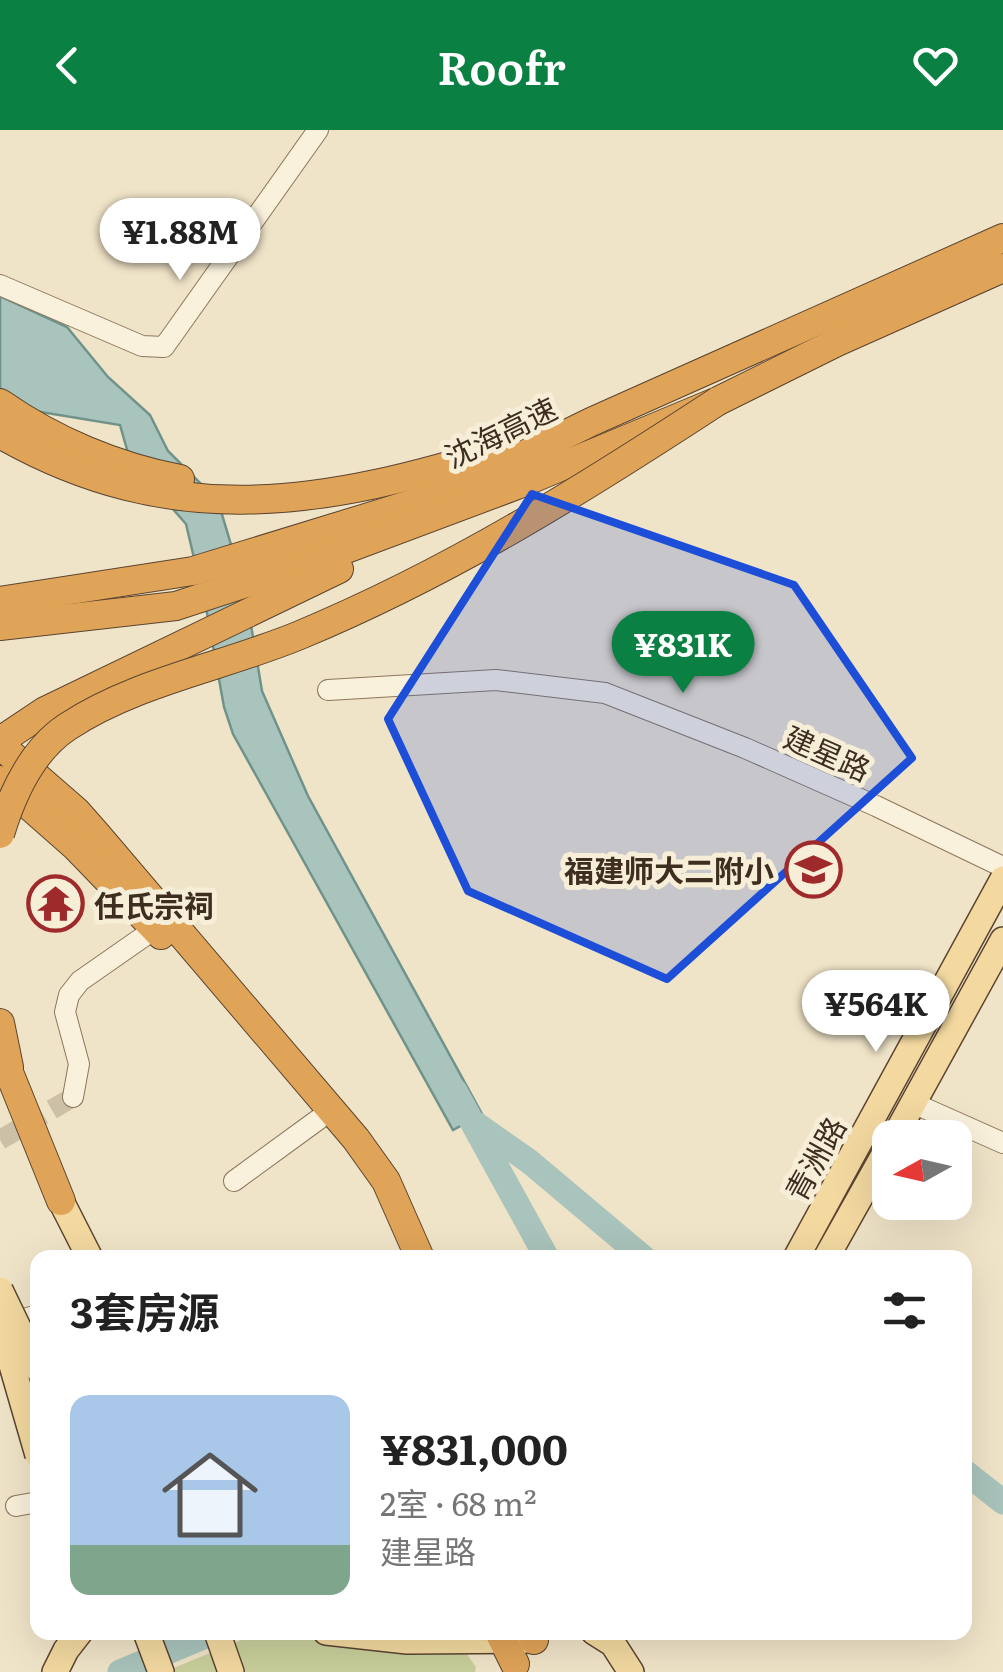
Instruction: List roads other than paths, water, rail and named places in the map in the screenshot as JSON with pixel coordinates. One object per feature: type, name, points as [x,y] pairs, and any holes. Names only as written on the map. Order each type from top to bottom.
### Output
[{"type":"highway","name":"沈海高速","points":[[0,601],[192,571],[444,494],[591,422],[1003,238]]},
{"type":"highway","name":"沈海高速","points":[[0,626],[176,606],[325,558],[517,485],[718,401],[836,342],[1003,268]]},
{"type":"highway","points":[[0,834],[31,761],[63,729],[114,700],[300,635],[477,550],[569,498],[718,401]]},
{"type":"highway","points":[[0,403],[61,440],[166,476],[220,486],[336,494]]},
{"type":"highway","points":[[0,434],[51,461],[138,488],[190,498],[237,500],[336,494],[413,478],[591,422]]},
{"type":"highway","points":[[416,1250],[392,1194],[356,1139],[87,824],[0,743],[45,711],[517,485]]},
{"type":"highway","points":[[0,780],[76,847],[156,928],[319,1119],[365,1179],[396,1250]]},
{"type":"highway","points":[[0,1023],[5,1062],[61,1201]]},
{"type":"main road","name":"青洲路","points":[[800,1250],[1003,879]]},
{"type":"main road","name":"青洲路","points":[[904,1120],[1003,940]]},
{"type":"main road","points":[[908,1054],[932,1068]]},
{"type":"main road","name":"青洲路","points":[[831,1250],[872,1176]]},
{"type":"main road","points":[[61,1201],[76,1250]]},
{"type":"main road","points":[[61,1201],[86,1250]]},
{"type":"main road","points":[[0,1290],[30,1352]]},
{"type":"main road","points":[[0,1324],[30,1427]]},
{"type":"main road","points":[[53,1640],[53,1672]]},
{"type":"main road","points":[[53,1672],[74,1640]]},
{"type":"main road","points":[[149,1640],[161,1672]]},
{"type":"main road","points":[[220,1640],[231,1672]]},
{"type":"main road","points":[[398,1640],[523,1642]]},
{"type":"main road","points":[[607,1640],[632,1670]]},
{"type":"main road","points":[[632,1670],[634,1640]]},
{"type":"street","points":[[0,286],[142,346],[164,347],[318,130]]},
{"type":"street","name":"建星路","points":[[328,690],[496,680],[605,693],[778,762],[1003,867]]},
{"type":"street","points":[[73,1096],[79,1064],[65,1012],[70,996],[80,982],[156,928]]},
{"type":"street","points":[[913,1103],[1003,1143]]},
{"type":"street","points":[[234,1181],[319,1119]]},
{"type":"street","points":[[0,1324],[30,1317]]},
{"type":"water","points":[[0,296],[67,327],[108,377],[150,415],[168,451],[218,501],[246,595],[262,691],[308,796],[482,1114],[453,1130],[233,734],[186,524],[130,460],[120,425],[35,411],[0,388]]},
{"type":"waterway","points":[[455,1091],[543,1250]]},
{"type":"waterway","points":[[476,1124],[530,1162],[634,1250]]},
{"type":"waterway","points":[[972,1478],[1003,1502]]},
{"type":"waterway","points":[[120,1672],[196,1640]]},
{"type":"tunnel","points":[[0,1140],[73,1097]]},
{"type":"place","name":"福建师大二附小","points":[[813,869]]},
{"type":"place","name":"任氏宗祠","points":[[55,904]]}]
